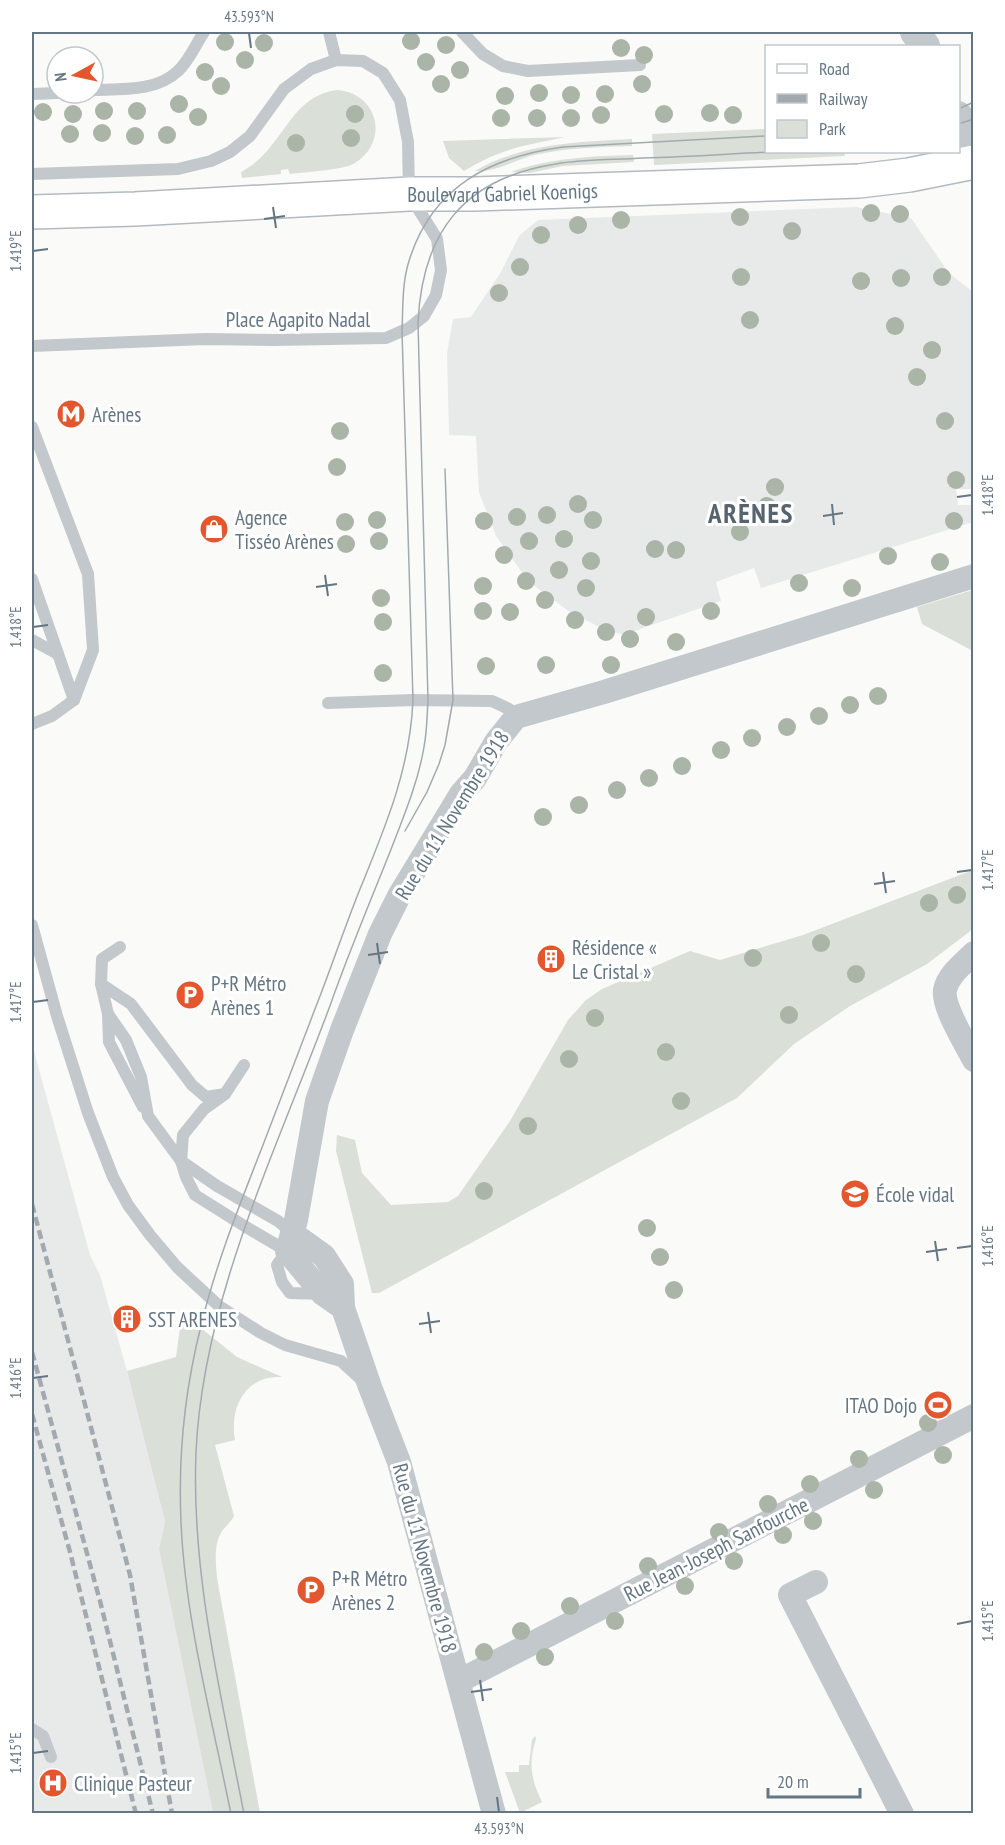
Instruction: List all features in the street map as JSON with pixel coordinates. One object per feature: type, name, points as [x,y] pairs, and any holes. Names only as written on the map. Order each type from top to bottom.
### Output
[{"type":"main road","name":"Boulevard Gabriel Koenigs","points":[[32,212],[135,209],[409,194],[475,194],[859,181],[909,175],[974,162]]},
{"type":"street","points":[[915,32],[924,45]]},
{"type":"street","points":[[960,120],[974,150]]},
{"type":"street","name":"Rue du 11 Novembre 1918","points":[[494,1814],[399,1462],[343,1308],[342,1284],[324,1256],[289,1242],[317,1101],[342,1030],[380,934],[399,897],[461,794],[475,778],[496,742],[516,717],[604,692],[974,576]]},
{"type":"street","points":[[974,953],[950,978],[945,991],[946,1003],[974,1060]]},
{"type":"street","points":[[289,1242],[322,1294],[343,1308]]},
{"type":"street","name":"Rue Jean-Joseph Sanfourche","points":[[459,1681],[974,1416]]},
{"type":"street","points":[[816,1582],[790,1595],[902,1814]]},
{"type":"lane","points":[[105,90],[143,88],[165,81],[179,70],[204,32]]},
{"type":"lane","points":[[329,32],[336,60]]},
{"type":"lane","points":[[462,32],[483,54],[503,66],[528,71],[640,65]]},
{"type":"lane","points":[[32,174],[178,169],[211,161],[230,152],[250,136],[284,89],[310,69],[336,60],[363,61],[383,73],[400,100],[408,142],[409,194]]},
{"type":"lane","name":"Place Agapito Nadal","points":[[32,346],[205,339],[386,338],[418,323],[433,302],[441,280],[441,259],[437,239],[409,194]]},
{"type":"lane","points":[[32,427],[88,574],[93,650],[74,700],[52,716],[32,724]]},
{"type":"lane","points":[[32,579],[74,700]]},
{"type":"lane","points":[[32,640],[58,654]]},
{"type":"lane","points":[[328,703],[413,700],[492,701],[509,709],[516,717]]},
{"type":"lane","points":[[32,926],[57,1016],[88,1113],[113,1177],[128,1205],[177,1267],[219,1306],[261,1334],[285,1345],[341,1361],[370,1387]]},
{"type":"lane","points":[[120,947],[102,959],[101,984],[108,1014],[126,1040],[141,1077],[148,1116],[181,1161],[195,1195],[246,1227],[289,1242]]},
{"type":"lane","points":[[101,984],[132,1004],[192,1085],[207,1097],[225,1094]]},
{"type":"lane","points":[[181,1161],[183,1135],[204,1109],[225,1094],[244,1065]]},
{"type":"lane","points":[[181,1161],[217,1186],[278,1221],[289,1242]]},
{"type":"lane","points":[[32,1729],[43,1736],[51,1757]]},
{"type":"shaded area","points":[[856,207],[911,218],[949,273],[973,292],[973,489],[956,489],[958,505],[973,505],[973,522],[761,588],[754,568],[716,582],[721,601],[623,635],[601,628],[567,610],[529,582],[496,536],[479,492],[476,436],[449,435],[447,353],[453,319],[471,317],[501,272],[519,236],[538,220]]},
{"type":"shaded area","points":[[32,1044],[90,1255],[100,1275],[127,1371],[165,1522],[159,1549],[213,1813],[32,1813]]},
{"type":"green space","points":[[337,90],[351,93],[370,109],[375,131],[373,143],[366,154],[355,163],[342,167],[290,174],[288,169],[281,170],[281,174],[242,178],[241,172],[267,151],[307,102],[321,94]]},
{"type":"green space","points":[[765,129],[765,153],[844,153],[845,156],[654,165],[652,134]]},
{"type":"green space","points":[[565,137],[490,157],[464,171],[449,158],[443,141]]},
{"type":"green space","points":[[632,139],[632,146],[583,148],[546,153],[490,170],[475,171],[493,162],[532,149],[572,143]]},
{"type":"green space","points":[[633,155],[634,162],[563,166],[529,173],[511,172],[556,161]]},
{"type":"green space","points":[[973,590],[973,651],[922,624],[917,607]]},
{"type":"green space","points":[[973,870],[973,929],[927,964],[850,1006],[794,1044],[737,1098],[379,1293],[372,1293],[336,1151],[337,1135],[355,1140],[362,1173],[391,1205],[448,1202],[458,1196],[510,1121],[568,1020],[586,1000],[602,989],[690,951],[720,960],[803,935]]},
{"type":"green space","points":[[182,1313],[237,1357],[282,1377],[269,1378],[249,1388],[237,1405],[235,1440],[215,1445],[234,1516],[222,1531],[217,1542],[217,1578],[260,1813],[213,1813],[159,1549],[165,1522],[127,1371],[176,1357]]},
{"type":"green space","points":[[535,1736],[531,1763],[535,1786],[542,1802],[520,1813],[505,1772],[519,1772],[519,1765],[529,1765],[532,1740]]},
{"type":"tram line","points":[[960,108],[974,102]]},
{"type":"tram line","points":[[960,123],[974,119]]},
{"type":"tram line","points":[[231,1814],[200,1668],[188,1595],[180,1497],[184,1423],[195,1350],[221,1257],[386,823],[407,751],[413,700],[402,331],[404,287],[409,261],[419,235],[433,213],[449,195],[468,180],[512,158],[563,147],[765,136]]},
{"type":"tram line","points":[[244,1814],[217,1679],[198,1543],[196,1452],[202,1394],[213,1337],[246,1223],[405,813],[414,787],[426,736],[428,700],[418,323],[421,291],[428,262],[439,236],[454,215],[473,196],[496,182],[524,171],[578,161],[765,152]]},
{"type":"tram line","points":[[405,831],[427,792],[439,764],[445,745],[453,700],[445,469]]},
{"type":"railway","points":[[32,1204],[130,1575],[172,1814]]},
{"type":"railway","points":[[32,1352],[100,1601],[153,1814]]},
{"type":"railway","points":[[32,1414],[70,1552],[136,1814]]},
{"type":"place","name":"Arènes","points":[[71,414]]},
{"type":"place","name":"Agence Tisséo Arènes","points":[[214,529]]},
{"type":"place","name":"Résidence « Le Cristal »","points":[[551,959]]},
{"type":"place","name":"P+R Métro Arènes 1","points":[[190,995]]},
{"type":"place","name":"École vidal","points":[[855,1194]]},
{"type":"place","name":"SST ARENES","points":[[127,1319]]},
{"type":"place","name":"ITAO Dojo","points":[[938,1405]]},
{"type":"place","name":"P+R Métro Arènes 2","points":[[311,1590]]},
{"type":"place","name":"Clinique Pasteur","points":[[53,1783]]},
{"type":"district","name":"ARÈNES","points":[[751,513]]}]
